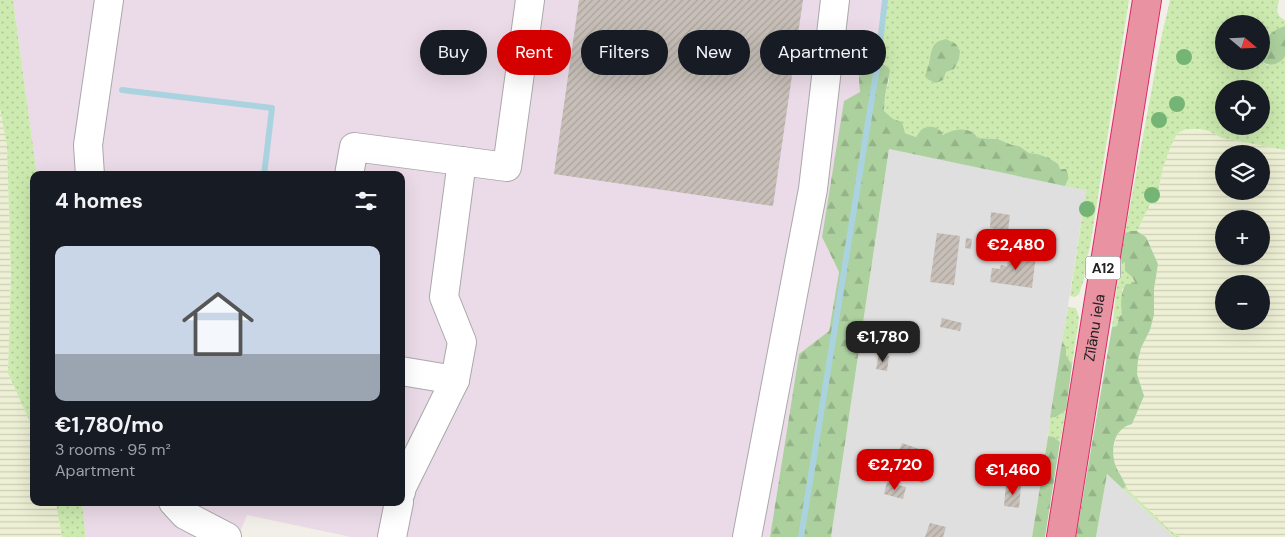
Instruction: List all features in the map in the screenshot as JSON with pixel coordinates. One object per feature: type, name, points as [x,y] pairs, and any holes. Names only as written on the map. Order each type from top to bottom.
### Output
[{"type":"highway","name":"Zīlānu iela","points":[[1061,537],[1147,0]]},
{"type":"lane","points":[[90,171],[88,144],[109,0]]},
{"type":"lane","points":[[350,171],[354,147],[507,167],[530,0]]},
{"type":"lane","points":[[747,537],[813,189],[835,0]]},
{"type":"lane","points":[[405,481],[456,380],[462,342],[444,297],[462,161]]},
{"type":"lane","points":[[405,372],[456,380]]},
{"type":"lane","points":[[177,506],[185,515],[227,537]]},
{"type":"lane","points":[[392,537],[398,506]]},
{"type":"shaded area","points":[[13,0],[885,0],[882,30],[760,30],[760,75],[859,75],[860,92],[822,237],[839,272],[829,331],[799,354],[770,537],[351,537],[247,515],[238,537],[86,537],[82,506],[405,506],[405,171],[36,171]]},
{"type":"shaded area","points":[[889,149],[1086,190],[1032,537],[831,537]]},
{"type":"shaded area","points":[[1107,474],[1174,537],[1096,537]]},
{"type":"green space","points":[[0,0],[13,0],[36,171],[30,171],[30,422],[8,373],[11,274],[7,146],[0,108]]},
{"type":"green space","points":[[885,0],[1129,0],[1090,247],[1084,279],[1079,294],[1075,297],[1070,296],[1086,190],[1065,186],[1068,182],[1060,169],[1037,154],[1029,153],[1019,146],[998,139],[978,138],[972,132],[916,137],[905,133],[884,111],[889,80],[886,70],[886,30],[882,30]]},
{"type":"green space","points":[[1170,0],[1279,0],[1278,12],[1285,20],[1285,26],[1270,34],[1270,15],[1215,15],[1215,70],[1270,70],[1270,64],[1285,57],[1285,150],[1270,147],[1270,145],[1259,145],[1222,138],[1216,135],[1270,135],[1270,80],[1215,80],[1215,134],[1200,129],[1186,129],[1178,133],[1163,167],[1158,192],[1153,198],[1137,231],[1125,233]]},
{"type":"green space","points":[[1285,26],[1285,57],[1280,62],[1270,64],[1270,34]]},
{"type":"green space","points":[[946,39],[956,44],[960,51],[959,59],[954,69],[946,72],[943,80],[936,83],[925,76],[934,45]]},
{"type":"green space","points":[[886,66],[890,70],[884,111],[893,119],[902,122],[905,133],[916,137],[924,128],[931,127],[942,132],[943,135],[957,130],[968,130],[978,138],[998,139],[1019,146],[1029,153],[1049,158],[1058,164],[1060,169],[1066,169],[1068,180],[1065,186],[889,149],[831,537],[770,537],[799,354],[829,331],[839,272],[822,237],[844,101],[860,92],[859,75],[886,75]]},
{"type":"green space","points":[[0,108],[7,146],[11,275],[8,373],[30,422],[30,506],[57,506],[62,537],[0,537]]},
{"type":"green space","points":[[1186,129],[1210,131],[1222,138],[1259,145],[1215,145],[1215,200],[1270,200],[1270,147],[1285,150],[1285,537],[1180,537],[1172,532],[1128,490],[1114,462],[1113,449],[1119,431],[1125,426],[1132,424],[1144,396],[1137,374],[1138,360],[1154,315],[1154,289],[1158,264],[1146,237],[1137,231],[1153,198],[1158,192],[1163,167],[1178,133]]},
{"type":"green space","points":[[1137,231],[1146,237],[1158,264],[1154,289],[1154,315],[1138,360],[1137,374],[1144,396],[1132,424],[1118,433],[1113,448],[1117,470],[1126,486],[1123,489],[1107,474],[1096,537],[1076,537],[1112,327],[1117,326],[1119,317],[1122,314],[1121,298],[1124,287],[1126,284],[1135,282],[1125,271],[1125,263],[1120,261],[1125,233]]},
{"type":"green space","points":[[1120,261],[1125,263],[1125,271],[1135,282],[1122,289],[1122,314],[1119,317],[1117,326],[1112,327]]},
{"type":"green space","points":[[1068,307],[1076,308],[1079,318],[1072,365],[1066,355],[1066,347],[1062,342]]},
{"type":"green space","points":[[1062,342],[1066,347],[1066,355],[1072,365],[1066,410],[1056,417],[1050,418]]},
{"type":"green space","points":[[1066,410],[1060,442],[1054,437],[1048,436],[1050,418],[1056,417]]},
{"type":"green space","points":[[1048,436],[1054,437],[1060,442],[1045,537],[1032,537]]},
{"type":"green space","points":[[1126,486],[1172,532],[1180,537],[1174,537],[1123,489]]},
{"type":"green space","points":[[57,506],[82,506],[86,537],[62,537]]},
{"type":"building","points":[[579,0],[803,0],[799,30],[760,30],[760,75],[792,75],[773,206],[554,174],[568,75],[571,75],[571,56]]},
{"type":"building","points":[[991,212],[1010,215],[1008,231],[990,228]]},
{"type":"building","points":[[937,233],[960,236],[954,285],[930,282]]},
{"type":"building","points":[[966,238],[972,239],[971,249],[965,248]]},
{"type":"building","points":[[1020,249],[1026,250],[1025,254],[1036,255],[1032,288],[990,282],[992,268],[1000,269],[1001,265],[1007,266],[1009,252],[1019,253]]},
{"type":"building","points":[[942,318],[962,323],[960,331],[940,327]]},
{"type":"building","points":[[879,354],[889,356],[887,371],[876,369]]},
{"type":"building","points":[[902,443],[933,454],[923,483],[912,479],[915,470],[895,463]]},
{"type":"building","points":[[887,482],[906,487],[903,499],[884,494]]},
{"type":"building","points":[[1006,485],[1021,486],[1019,508],[1004,506]]},
{"type":"building","points":[[930,523],[946,527],[943,537],[925,537]]},
{"type":"waterway","points":[[801,537],[878,61],[885,0]]},
{"type":"waterway","points":[[122,90],[272,108],[264,171]]}]
